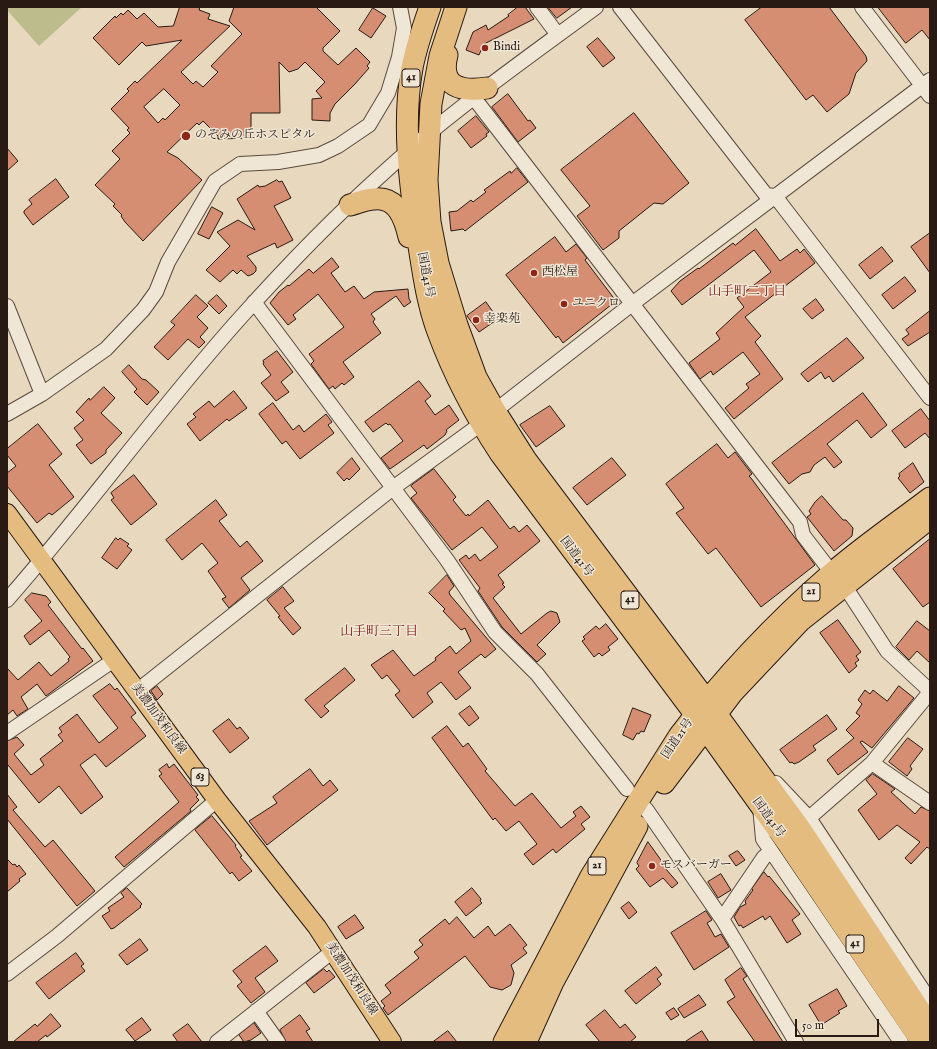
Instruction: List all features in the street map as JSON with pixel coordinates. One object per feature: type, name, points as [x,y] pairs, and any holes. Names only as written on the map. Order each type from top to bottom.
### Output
[{"type":"highway","name":"国道41号","points":[[430,7],[412,68],[408,101],[412,203],[424,274],[438,330],[460,384],[488,417]]},
{"type":"highway","name":"国道41号","points":[[456,7],[440,56],[431,104],[427,180],[430,222],[438,263],[453,313],[476,377],[500,453],[539,508],[705,714],[805,824],[930,1026]]},
{"type":"highway","points":[[456,7],[456,18],[446,60],[445,73],[448,81],[459,88],[481,93]]},
{"type":"highway","points":[[350,205],[376,198],[392,203],[404,217],[413,256],[424,274]]},
{"type":"highway","name":"国道21号","points":[[504,1042],[591,876],[679,736],[758,665],[838,579],[930,498]]},
{"type":"highway","name":"国道21号","points":[[838,579],[930,518]]},
{"type":"highway","name":"国道41号","points":[[705,714],[760,806],[789,845],[922,1042]]},
{"type":"highway","name":"国道21号","points":[[526,1042],[553,982],[646,809],[705,714]]},
{"type":"main road","name":"美濃加茂和良線","points":[[7,513],[217,800],[317,927],[392,1042]]},
{"type":"street","points":[[537,7],[558,35]]},
{"type":"street","points":[[7,600],[42,561],[216,346],[254,302],[350,205],[381,174],[429,134],[596,7]]},
{"type":"street","points":[[620,7],[766,195],[775,196],[930,398]]},
{"type":"street","points":[[137,691],[393,488],[488,417],[632,304],[775,196],[928,88],[862,7]]},
{"type":"street","points":[[7,414],[42,394],[106,349],[143,310],[156,292],[168,262],[215,181],[240,164],[278,162],[319,155],[338,146],[369,125],[388,93],[400,57],[404,28],[398,8]]},
{"type":"street","points":[[481,93],[632,304],[800,522],[803,535],[838,579],[888,651],[930,691],[872,763],[805,824],[930,999]]},
{"type":"street","points":[[254,302],[447,560],[495,632],[537,674],[627,788]]},
{"type":"street","points":[[7,306],[42,394]]},
{"type":"street","points":[[7,734],[114,660]]},
{"type":"street","points":[[872,763],[930,803]]},
{"type":"street","points":[[7,974],[63,931],[217,800]]},
{"type":"street","points":[[760,806],[761,832],[763,839],[901,1042]]},
{"type":"street","points":[[646,809],[722,919],[793,1041]]},
{"type":"street","points":[[722,919],[764,857],[772,852]]},
{"type":"street","points":[[217,1042],[333,951]]},
{"type":"street","points":[[256,1011],[278,1042]]},
{"type":"shaded area","points":[[7,7],[82,7],[39,46],[7,10]]},
{"type":"building","points":[[180,7],[200,7],[199,10],[210,14],[208,19],[230,26],[181,72],[193,84],[196,81],[203,87],[218,72],[211,66],[242,34],[229,21],[234,7],[316,7],[340,31],[323,48],[323,51],[338,65],[356,48],[370,62],[367,66],[369,68],[335,104],[330,113],[330,121],[312,120],[312,99],[322,98],[316,91],[325,82],[305,62],[298,69],[289,72],[279,62],[280,113],[251,113],[251,138],[218,139],[218,136],[203,121],[199,125],[197,123],[167,152],[178,158],[202,180],[143,241],[125,222],[121,216],[122,215],[113,206],[115,204],[95,185],[120,159],[112,151],[130,133],[127,130],[129,128],[111,109],[129,91],[127,89],[135,81],[137,83],[182,40],[146,46],[142,42],[119,65],[93,38],[115,16],[116,18],[121,13],[123,15],[128,10],[137,19],[144,13],[158,27],[173,26]],"holes":[[[164,89],[180,105],[165,120],[163,118],[158,123],[144,107]]]},
{"type":"building","points":[[518,7],[525,7],[534,19],[484,44],[479,55],[466,50],[473,32],[486,25],[488,30],[509,16],[508,15]]},
{"type":"building","points":[[548,7],[572,7],[557,18]]},
{"type":"building","points":[[762,7],[829,7],[866,56],[867,61],[856,73],[849,94],[827,112],[813,95],[806,100],[745,20]]},
{"type":"building","points":[[878,7],[930,7],[930,40],[922,30],[906,43]]},
{"type":"building","points":[[373,8],[386,16],[371,38],[359,30]]},
{"type":"building","points":[[598,38],[615,58],[603,67],[587,47]]},
{"type":"building","points":[[508,94],[528,121],[530,120],[536,128],[518,142],[492,107]]},
{"type":"building","points":[[634,113],[689,183],[663,204],[654,203],[619,231],[619,238],[603,250],[577,216],[590,206],[561,170]]},
{"type":"building","points":[[476,116],[489,132],[486,134],[487,136],[471,148],[458,131]]},
{"type":"building","points":[[7,148],[18,161],[7,171]]},
{"type":"building","points":[[517,168],[528,182],[465,231],[463,229],[451,231],[449,212],[457,211],[471,200],[473,202],[486,192],[484,190],[510,171],[511,173]]},
{"type":"building","points":[[56,179],[69,197],[33,225],[24,213],[24,211],[32,204],[29,200]]},
{"type":"building","points":[[277,180],[279,182],[282,181],[291,198],[274,206],[293,240],[277,248],[275,243],[247,256],[256,267],[256,271],[253,274],[248,276],[241,270],[237,274],[233,270],[220,282],[206,270],[230,246],[217,232],[238,220],[255,230],[237,199],[258,185],[259,187],[265,186]]},
{"type":"building","points":[[212,207],[223,213],[209,239],[198,234]]},
{"type":"building","points":[[756,229],[780,261],[797,249],[800,253],[804,249],[815,263],[745,317],[761,336],[755,342],[783,379],[734,419],[725,408],[749,388],[746,384],[760,374],[743,352],[713,375],[711,371],[700,379],[689,363],[720,339],[716,333],[744,307],[737,298],[771,272],[754,250],[682,305],[671,291],[680,281],[698,268],[699,269],[733,243],[735,245]]},
{"type":"building","points":[[930,233],[930,273],[911,247]]},
{"type":"building","points":[[555,237],[566,252],[576,244],[587,258],[585,260],[616,301],[563,343],[558,336],[556,338],[506,275]]},
{"type":"building","points":[[882,247],[893,261],[870,279],[859,265]]},
{"type":"building","points":[[332,258],[339,267],[331,273],[345,292],[354,286],[364,299],[374,292],[408,289],[409,299],[411,302],[404,307],[396,296],[371,314],[375,319],[373,322],[381,333],[343,362],[354,377],[344,385],[342,383],[335,389],[333,386],[329,389],[311,364],[314,361],[309,354],[344,327],[318,294],[293,315],[296,319],[288,325],[270,303],[279,292],[288,285],[289,286],[309,269],[313,273]]},
{"type":"building","points":[[905,277],[916,291],[893,309],[882,295]]},
{"type":"building","points":[[196,295],[208,306],[197,317],[208,328],[200,337],[205,342],[199,348],[188,339],[168,360],[154,347],[175,325],[171,322]]},
{"type":"building","points":[[217,295],[227,306],[219,314],[208,303]]},
{"type":"building","points":[[816,299],[824,310],[812,319],[803,309]]},
{"type":"building","points":[[486,302],[498,319],[479,332],[467,316]]},
{"type":"building","points":[[930,311],[930,332],[908,346],[902,339],[909,334],[906,330]]},
{"type":"building","points":[[847,338],[864,358],[833,382],[829,376],[825,379],[821,372],[808,382],[801,374]]},
{"type":"building","points":[[277,351],[293,372],[281,382],[289,392],[276,401],[261,383],[271,375],[263,364],[263,361]]},
{"type":"building","points":[[129,365],[142,379],[146,380],[159,392],[147,405],[134,392],[137,389],[122,372]]},
{"type":"building","points":[[419,381],[431,396],[425,401],[435,415],[449,405],[459,420],[446,430],[445,435],[427,449],[424,445],[390,469],[381,458],[403,441],[390,424],[388,425],[386,423],[373,432],[365,422]]},
{"type":"building","points":[[104,387],[115,398],[101,413],[122,433],[106,450],[106,453],[91,464],[76,445],[83,440],[74,428],[84,420],[76,412],[89,398],[90,400]]},
{"type":"building","points":[[234,391],[247,408],[229,421],[227,419],[200,441],[187,424],[196,417],[193,414],[209,401],[214,407]]},
{"type":"building","points":[[863,393],[887,425],[871,438],[857,420],[827,444],[842,462],[834,468],[825,457],[814,465],[810,472],[802,474],[789,484],[772,463]]},
{"type":"building","points":[[273,403],[293,430],[299,425],[304,432],[326,414],[332,422],[328,425],[334,433],[300,459],[286,441],[282,444],[259,414]]},
{"type":"building","points":[[550,406],[565,426],[536,447],[520,425]]},
{"type":"building","points":[[921,409],[930,421],[930,439],[925,433],[905,448],[892,431]]},
{"type":"building","points":[[38,424],[62,454],[49,465],[74,497],[52,515],[49,513],[37,523],[7,486],[7,473],[16,466],[7,455],[7,449]]},
{"type":"building","points":[[717,444],[728,458],[735,452],[752,474],[749,476],[815,565],[761,607],[716,548],[708,554],[676,513],[684,508],[666,484]]},
{"type":"building","points":[[352,458],[360,469],[349,480],[347,478],[344,481],[337,473]]},
{"type":"building","points":[[612,458],[626,475],[587,505],[573,488]]},
{"type":"building","points":[[913,463],[924,482],[910,493],[898,478],[900,476],[899,474]]},
{"type":"building","points":[[434,469],[456,497],[453,500],[466,516],[468,514],[469,516],[488,500],[510,529],[514,526],[519,532],[527,525],[540,541],[498,575],[505,587],[493,598],[521,634],[547,613],[551,611],[557,613],[560,622],[537,645],[546,654],[537,662],[502,627],[478,591],[480,588],[459,560],[466,555],[469,559],[475,554],[480,561],[498,547],[482,527],[452,550],[411,498],[417,493],[411,486]]},
{"type":"building","points":[[134,475],[157,504],[131,525],[111,500],[114,498],[111,493]]},
{"type":"building","points":[[822,496],[843,520],[846,520],[853,528],[852,536],[834,551],[807,517],[811,514],[809,511],[815,502]]},
{"type":"building","points":[[216,500],[227,515],[219,521],[240,547],[247,541],[263,561],[241,578],[250,590],[229,608],[222,599],[226,597],[208,571],[218,563],[202,543],[182,560],[166,540]]},
{"type":"building","points":[[116,538],[118,540],[120,538],[129,544],[127,546],[132,550],[117,569],[102,558]]},
{"type":"building","points":[[930,539],[930,602],[923,607],[893,569]]},
{"type":"building","points":[[447,575],[454,586],[449,592],[450,595],[496,649],[485,658],[481,654],[458,672],[471,688],[456,700],[441,682],[427,693],[433,702],[413,718],[395,695],[400,691],[387,675],[382,679],[371,665],[393,650],[414,676],[436,660],[435,658],[450,646],[456,654],[471,641],[465,628],[461,630],[443,611],[445,609],[429,593]]},
{"type":"building","points":[[283,587],[294,601],[284,608],[301,628],[293,635],[278,617],[280,616],[267,600]]},
{"type":"building","points":[[32,593],[46,596],[51,602],[48,605],[93,661],[46,696],[37,684],[21,697],[28,709],[17,716],[13,710],[7,715],[7,668],[18,680],[39,662],[51,676],[69,661],[68,659],[70,657],[49,630],[30,645],[24,636],[42,621],[25,600]]},
{"type":"building","points":[[838,620],[861,652],[856,656],[859,660],[855,663],[857,666],[849,673],[820,633]]},
{"type":"building","points":[[917,621],[930,631],[930,663],[917,651],[909,660],[896,647]]},
{"type":"building","points":[[606,624],[618,639],[608,647],[610,650],[602,656],[599,653],[594,657],[582,641],[585,639],[583,637],[596,626],[599,629]]},
{"type":"building","points":[[345,668],[355,680],[324,706],[329,711],[321,718],[305,700]]},
{"type":"building","points":[[110,684],[115,690],[117,688],[136,713],[131,717],[146,736],[106,767],[95,754],[80,765],[103,797],[81,814],[59,786],[39,803],[8,765],[7,766],[7,741],[17,737],[24,745],[14,754],[31,775],[44,765],[40,759],[63,741],[58,735],[62,732],[59,728],[77,714],[99,743],[118,728],[93,696]]},
{"type":"building","points":[[157,686],[163,694],[157,700],[151,691]]},
{"type":"building","points":[[899,686],[914,698],[872,748],[862,741],[860,742],[868,752],[838,775],[827,760],[854,738],[846,730],[860,716],[856,713],[862,704],[858,700],[865,690],[870,694],[873,690],[887,701]]},
{"type":"building","points":[[470,706],[479,718],[469,726],[459,714]]},
{"type":"building","points":[[633,708],[651,715],[644,732],[641,731],[639,734],[637,733],[633,740],[623,735]]},
{"type":"building","points":[[827,715],[837,729],[813,746],[816,750],[799,762],[794,764],[792,762],[790,763],[780,750]]},
{"type":"building","points":[[229,719],[237,729],[240,727],[249,738],[230,753],[213,731]]},
{"type":"building","points":[[447,726],[463,747],[468,743],[487,769],[485,771],[515,806],[532,793],[561,828],[576,816],[573,812],[581,806],[590,817],[581,824],[585,829],[556,853],[553,849],[533,865],[524,854],[537,844],[519,821],[506,831],[495,818],[493,820],[432,738]]},
{"type":"building","points":[[908,738],[923,749],[910,766],[912,769],[907,776],[889,762]]},
{"type":"building","points":[[167,764],[169,768],[174,764],[198,795],[196,797],[199,800],[190,809],[191,811],[124,867],[115,857],[179,802],[159,776],[162,774],[159,770]]},
{"type":"building","points":[[310,769],[323,786],[330,780],[338,790],[267,845],[249,821],[277,803],[273,797]]},
{"type":"building","points":[[873,774],[895,789],[891,792],[915,814],[921,807],[930,811],[930,849],[927,847],[911,864],[905,858],[920,842],[897,825],[879,840],[858,810],[877,794],[866,780]]},
{"type":"building","points":[[7,794],[17,807],[13,810],[45,847],[53,840],[95,891],[77,906],[7,819]]},
{"type":"building","points":[[212,816],[236,845],[235,846],[242,856],[240,857],[252,871],[239,881],[232,872],[230,874],[195,830]]},
{"type":"building","points":[[648,842],[666,867],[665,868],[678,883],[672,888],[663,878],[650,887],[636,869],[639,866],[637,863]]},
{"type":"building","points":[[737,851],[745,860],[736,866],[729,856]]},
{"type":"building","points":[[7,859],[17,867],[19,865],[26,874],[7,892]]},
{"type":"building","points":[[764,872],[800,914],[792,920],[801,934],[787,943],[770,916],[765,920],[763,916],[743,928],[741,925],[739,926],[734,917],[740,907],[746,904],[745,901]]},
{"type":"building","points":[[721,874],[731,890],[718,898],[708,882]]},
{"type":"building","points":[[127,888],[142,904],[140,906],[141,907],[111,929],[102,916],[110,911],[108,908],[124,897],[121,893]]},
{"type":"building","points":[[472,888],[481,899],[480,901],[482,903],[466,916],[455,902]]},
{"type":"building","points":[[629,902],[637,912],[629,919],[621,908]]},
{"type":"building","points":[[706,911],[712,920],[707,923],[715,937],[721,934],[729,947],[694,970],[671,933]]},
{"type":"building","points":[[355,915],[364,928],[346,939],[338,927]]},
{"type":"building","points":[[457,917],[474,938],[488,926],[495,936],[510,924],[527,945],[523,948],[527,953],[511,965],[514,973],[511,985],[502,990],[490,987],[465,956],[388,1015],[383,1008],[385,1006],[381,1001],[391,993],[385,985],[419,958],[414,952],[423,945],[419,940],[445,919],[449,924]]},
{"type":"building","points":[[140,939],[148,950],[127,965],[119,955]]},
{"type":"building","points":[[266,946],[278,961],[255,978],[265,992],[251,1003],[237,986],[242,982],[233,971]]},
{"type":"building","points":[[76,953],[84,964],[81,966],[85,971],[49,999],[36,983]]},
{"type":"building","points":[[656,967],[662,975],[657,979],[661,984],[636,1004],[625,991]]},
{"type":"building","points":[[741,968],[747,976],[743,979],[783,1042],[755,1042],[727,1002],[735,997],[725,980]]},
{"type":"building","points":[[324,969],[327,972],[329,970],[335,977],[314,993],[306,983]]},
{"type":"building","points":[[837,989],[847,1006],[838,1011],[840,1013],[821,1025],[809,1005]]},
{"type":"building","points":[[699,995],[706,1005],[684,1018],[678,1009]]},
{"type":"building","points":[[674,1008],[679,1015],[671,1020],[666,1013]]},
{"type":"building","points":[[605,1010],[620,1028],[625,1024],[636,1037],[630,1042],[600,1042],[586,1025]]},
{"type":"building","points":[[51,1014],[61,1026],[47,1037],[46,1035],[37,1042],[13,1042],[35,1024],[37,1026]]},
{"type":"building","points":[[300,1015],[310,1029],[306,1031],[313,1042],[286,1042],[280,1030]]},
{"type":"building","points":[[142,1018],[151,1030],[135,1041],[126,1030]]},
{"type":"building","points":[[254,1023],[261,1033],[251,1040],[244,1042],[239,1035]]},
{"type":"building","points":[[188,1024],[202,1042],[178,1042],[173,1035]]},
{"type":"building","points":[[448,1031],[457,1042],[433,1042]]},
{"type":"building","points":[[702,1031],[709,1042],[685,1042]]},
{"type":"place","name":"Bindi","points":[[485,48]]},
{"type":"place","name":"のぞみの丘ホスピタル","points":[[186,136]]},
{"type":"place","name":"西松屋","points":[[534,273]]},
{"type":"place","name":"ユニクロ","points":[[564,304]]},
{"type":"place","name":"幸楽苑","points":[[476,320]]},
{"type":"place","name":"モスバーガー","points":[[652,866]]},
{"type":"district","name":"山手町二丁目","points":[[747,292]]},
{"type":"district","name":"山手町三丁目","points":[[379,632]]}]
